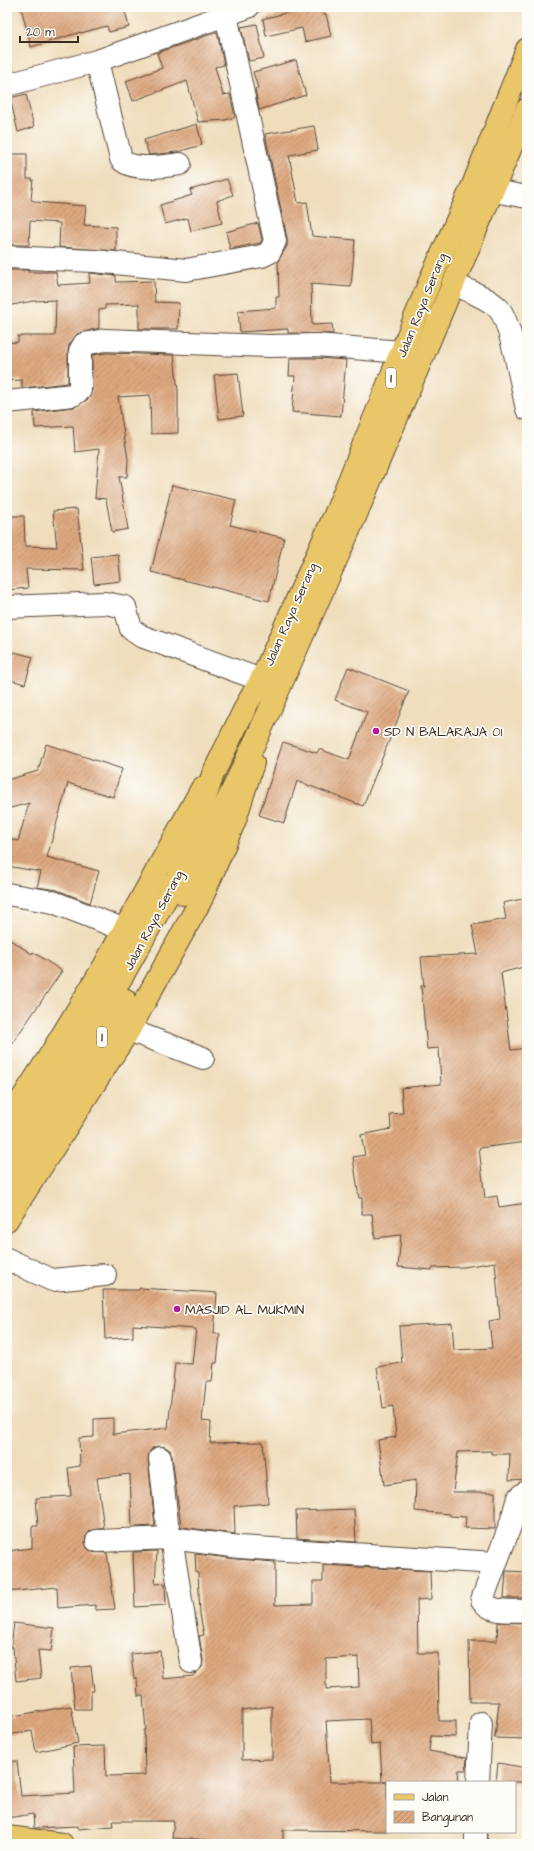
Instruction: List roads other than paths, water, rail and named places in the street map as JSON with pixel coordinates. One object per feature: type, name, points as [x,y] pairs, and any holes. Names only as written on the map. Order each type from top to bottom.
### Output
[{"type":"main road","name":"Jalan Raya Serang","points":[[7,1187],[81,1073],[185,879],[267,716],[354,517],[453,284],[525,57]]},
{"type":"main road","name":"Jalan Raya Serang","points":[[7,1155],[185,879],[212,774],[247,704],[261,680],[337,510],[432,276],[527,109]]},
{"type":"main road","points":[[432,276],[453,284]]},
{"type":"main road","points":[[7,1122],[47,1060],[125,930],[247,704]]},
{"type":"main road","points":[[7,1220],[129,1030],[201,900],[235,820],[267,716]]},
{"type":"main road","points":[[9,1839],[62,1844]]},
{"type":"street","points":[[7,85],[97,61],[247,7]]},
{"type":"street","points":[[7,257],[94,260],[186,270],[262,256],[270,252],[275,241],[226,15]]},
{"type":"street","points":[[97,61],[121,159],[124,163],[146,167],[180,164]]},
{"type":"street","points":[[483,188],[527,198]]},
{"type":"street","points":[[453,284],[478,295],[499,308],[507,322],[527,409]]},
{"type":"street","points":[[7,402],[73,395],[80,390],[80,350],[84,344],[105,340],[270,346],[316,345],[402,352]]},
{"type":"street","points":[[7,607],[105,603],[125,607],[131,629],[141,636],[261,680]]},
{"type":"street","points":[[7,894],[52,902],[125,930]]},
{"type":"street","points":[[129,1030],[203,1058]]},
{"type":"street","points":[[7,1259],[52,1280],[105,1275]]},
{"type":"street","points":[[160,1458],[166,1523],[171,1538],[190,1662]]},
{"type":"street","points":[[527,1491],[518,1498],[510,1526],[482,1600],[485,1606],[494,1609],[527,1611]]},
{"type":"street","points":[[97,1541],[171,1538],[239,1547],[496,1563]]},
{"type":"street","points":[[478,1781],[481,1723]]},
{"type":"street","points":[[476,1833],[476,1844]]},
{"type":"place","name":"SD N BALARAJA 01","points":[[376,731]]},
{"type":"place","name":"MASJID AL MUKMIN","points":[[177,1309]]}]
